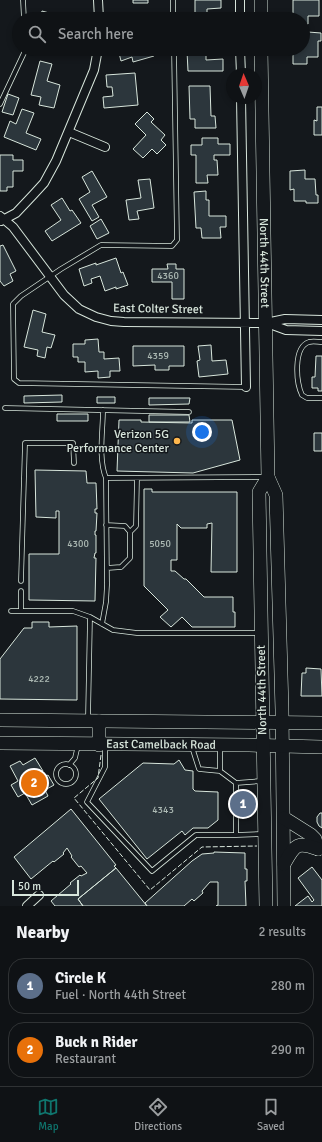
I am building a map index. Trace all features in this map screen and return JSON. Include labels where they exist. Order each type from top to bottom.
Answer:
[{"type":"main road","points":[[261,0],[261,12]]},
{"type":"main road","name":"North 44th Street","points":[[261,56],[268,477],[276,495],[284,818],[284,906]]},
{"type":"main road","name":"North 44th Street","points":[[266,906],[259,492],[268,477]]},
{"type":"main road","name":"East Camelback Road","points":[[0,720],[322,723]]},
{"type":"main road","points":[[93,721],[102,745]]},
{"type":"main road","name":"East Camelback Road","points":[[0,743],[322,748]]},
{"type":"main road","points":[[284,818],[311,835],[315,839],[318,849],[306,844],[296,846],[284,864]]},
{"type":"street","points":[[98,0],[99,12]]},
{"type":"street","points":[[240,0],[240,12]]},
{"type":"street","points":[[1,219],[16,213],[44,183],[69,132],[94,70],[97,56]]},
{"type":"street","points":[[240,56],[241,68]]},
{"type":"street","name":"North 44th Street","points":[[241,104],[246,387]]},
{"type":"street","points":[[69,132],[104,147]]},
{"type":"street","name":"East Colter Street","points":[[1,219],[13,228],[64,295],[79,310],[96,317],[111,321],[245,323],[266,323],[285,319],[322,320]]},
{"type":"street","name":"East Colter Street","points":[[266,323],[286,330],[322,331]]},
{"type":"street","points":[[27,906],[39,896]]},
{"type":"lane","points":[[23,0],[24,12]]},
{"type":"lane","points":[[173,0],[173,12]]},
{"type":"lane","points":[[0,104],[23,56]]},
{"type":"lane","points":[[174,56],[177,240],[172,246],[101,245],[21,296],[13,304],[14,379],[19,383],[246,387]]},
{"type":"lane","points":[[322,342],[308,342],[302,348],[299,353],[298,380],[302,394],[308,398],[322,399]]},
{"type":"lane","points":[[5,408],[189,412]]},
{"type":"lane","points":[[102,624],[106,602],[107,568],[106,478],[102,469],[103,410]]},
{"type":"lane","points":[[21,581],[25,443],[73,443],[74,463]]},
{"type":"lane","points":[[106,478],[268,477]]},
{"type":"lane","points":[[130,532],[136,526],[137,478]]},
{"type":"lane","points":[[106,525],[125,526],[130,532],[130,558],[121,567],[107,568]]},
{"type":"lane","points":[[21,591],[21,611]]},
{"type":"lane","points":[[11,611],[73,611],[90,617],[113,630],[137,633],[261,632]]},
{"type":"lane","points":[[90,617],[93,721]]},
{"type":"lane","points":[[69,765],[75,758],[78,744]]},
{"type":"lane","points":[[102,745],[105,767],[87,802],[152,871],[196,835],[265,834]]},
{"type":"lane","points":[[192,745],[199,769],[220,771],[236,783],[264,781]]},
{"type":"lane","points":[[220,746],[220,771]]},
{"type":"lane","points":[[66,764],[69,765],[76,771],[74,781],[68,784],[62,784],[57,779],[56,772],[60,766],[66,764]]},
{"type":"lane","points":[[236,783],[236,835]]},
{"type":"building","points":[[133,0],[148,0],[148,3],[133,3]]},
{"type":"building","points":[[195,0],[221,0],[221,8],[207,9],[207,12],[195,12]]},
{"type":"building","points":[[293,0],[319,0],[319,16],[310,16],[310,12],[293,12]]},
{"type":"building","points":[[310,32],[321,33],[321,41],[318,41],[318,57],[307,57],[307,64],[293,64],[293,56],[310,56]]},
{"type":"building","points":[[120,56],[154,56],[133,62],[132,57],[121,61]]},
{"type":"building","points":[[187,56],[206,56],[206,60],[223,59],[223,71],[188,71]]},
{"type":"building","points":[[40,61],[52,64],[47,81],[60,85],[54,108],[39,105],[41,97],[31,95]]},
{"type":"building","points":[[135,73],[138,105],[104,108],[103,97],[113,96],[112,87],[107,87],[106,75]]},
{"type":"building","points":[[189,86],[210,86],[211,116],[215,116],[216,128],[195,128],[195,119],[190,119]]},
{"type":"building","points":[[8,94],[19,98],[13,115],[2,112]]},
{"type":"building","points":[[317,107],[322,107],[322,135],[314,135],[314,120],[317,121]]},
{"type":"building","points":[[22,109],[34,113],[26,133],[41,139],[36,150],[4,137],[10,121],[16,124]]},
{"type":"building","points":[[147,112],[154,119],[151,122],[165,135],[161,140],[166,145],[157,154],[152,149],[143,158],[133,149],[146,135],[135,124]]},
{"type":"building","points":[[202,138],[218,138],[218,144],[230,144],[230,155],[214,155],[214,160],[217,160],[218,175],[207,175],[208,183],[196,183],[196,155],[191,155],[191,145],[202,145]]},
{"type":"building","points":[[0,155],[13,155],[13,160],[23,160],[23,171],[13,171],[13,187],[7,187],[7,191],[0,191]]},
{"type":"building","points":[[305,170],[305,179],[315,179],[318,203],[294,201],[294,189],[290,190],[290,171]]},
{"type":"building","points":[[92,171],[107,197],[92,205],[99,217],[92,221],[79,199],[90,192],[82,177]]},
{"type":"building","points":[[150,179],[154,208],[137,211],[139,219],[129,220],[126,200],[141,198],[138,180]]},
{"type":"building","points":[[206,191],[206,200],[209,200],[209,216],[226,216],[226,227],[220,227],[221,238],[202,238],[201,228],[196,228],[194,192]]},
{"type":"building","points":[[62,198],[70,211],[72,210],[81,223],[52,241],[45,231],[61,220],[51,205]]},
{"type":"building","points":[[101,219],[109,233],[97,239],[90,226]]},
{"type":"building","points":[[3,245],[16,271],[10,274],[13,281],[4,286],[0,281],[0,246]]},
{"type":"building","points":[[116,258],[121,273],[123,272],[128,285],[105,291],[100,276],[91,279],[92,283],[84,286],[79,269]]},
{"type":"building","points":[[167,264],[176,264],[176,269],[184,269],[184,299],[172,299],[172,282],[152,282],[152,269],[168,269]]},
{"type":"building","points":[[33,310],[46,314],[42,332],[55,335],[51,348],[47,347],[45,358],[37,356],[38,350],[24,347]]},
{"type":"building","points":[[98,339],[99,352],[104,352],[104,359],[119,358],[120,371],[110,371],[110,377],[98,378],[98,371],[85,372],[85,362],[78,362],[78,357],[73,357],[73,344],[85,344],[85,340]]},
{"type":"building","points":[[211,345],[212,361],[226,360],[228,374],[199,377],[197,361],[200,360],[198,346]]},
{"type":"building","points":[[133,346],[184,346],[184,366],[169,366],[169,370],[155,370],[155,365],[133,366]]},
{"type":"building","points":[[316,356],[322,356],[322,391],[318,391],[318,388],[312,388],[312,377],[315,377]]},
{"type":"building","points":[[62,395],[62,402],[24,403],[24,396]]},
{"type":"building","points":[[97,397],[115,397],[115,403],[97,403]]},
{"type":"building","points":[[149,398],[190,398],[189,404],[149,405]]},
{"type":"building","points":[[57,414],[88,414],[88,421],[57,421]]},
{"type":"building","points":[[149,415],[189,415],[190,422],[149,422]]},
{"type":"building","name":"Verizon 5G Performance Center","points":[[119,420],[192,423],[192,420],[232,420],[240,460],[193,473],[117,471]]},
{"type":"building","points":[[314,433],[322,433],[322,451],[314,451]]},
{"type":"building","points":[[35,470],[86,471],[87,483],[96,483],[96,553],[94,558],[96,558],[95,601],[29,600],[29,554],[59,554],[59,511],[56,511],[56,518],[36,517]]},
{"type":"building","points":[[144,489],[152,489],[152,492],[237,492],[237,572],[211,572],[212,523],[207,524],[207,528],[181,528],[177,524],[177,560],[171,560],[171,571],[175,571],[186,579],[204,597],[233,597],[235,627],[192,627],[182,617],[171,627],[160,617],[168,610],[144,586]]},
{"type":"building","points":[[32,622],[49,622],[49,627],[77,626],[77,700],[0,699],[0,659],[24,628],[32,628]]},
{"type":"building","points":[[306,668],[321,669],[322,696],[301,696],[302,673],[306,673]]},
{"type":"building","points":[[35,758],[43,771],[40,772],[43,778],[48,775],[54,785],[45,790],[48,796],[32,805],[25,793],[18,797],[11,785],[18,781],[10,766],[20,761],[23,765]]},
{"type":"building","points":[[179,760],[185,770],[193,771],[193,789],[195,791],[218,792],[218,820],[208,828],[193,828],[185,835],[182,831],[147,859],[99,799],[143,763],[174,764]]},
{"type":"building","points":[[71,809],[116,865],[114,866],[116,868],[78,899],[83,906],[55,906],[51,901],[80,875],[81,876],[87,873],[81,866],[79,867],[71,857],[72,856],[67,848],[63,853],[64,854],[31,879],[14,857]]},
{"type":"building","points":[[320,813],[322,813],[322,828],[317,822],[317,817]]},
{"type":"building","points":[[214,852],[245,853],[245,869],[247,869],[247,881],[245,881],[246,906],[216,906],[218,905],[218,882],[210,882],[202,891],[203,893],[194,901],[192,899],[184,906],[147,906],[145,903],[192,861],[202,854]]},
{"type":"building","points":[[312,867],[322,880],[322,906],[295,906],[308,896],[312,902],[314,900],[298,878]]},
{"type":"building","points":[[116,868],[147,906],[83,906],[78,899]]},
{"type":"fence","points":[[101,755],[98,778],[74,798],[150,890],[202,847],[257,846]]},
{"type":"place","name":"Verizon 5G Performance Center","points":[[177,441]]},
{"type":"place","name":"Buck n Rider","points":[[34,783]]},
{"type":"place","name":"Circle K","points":[[243,804]]}]
